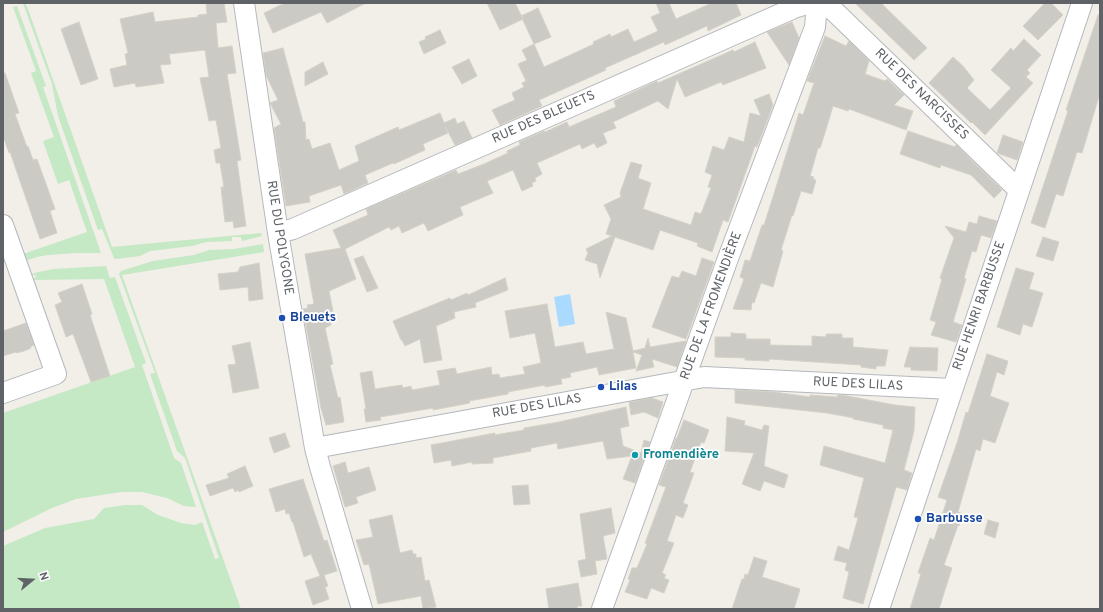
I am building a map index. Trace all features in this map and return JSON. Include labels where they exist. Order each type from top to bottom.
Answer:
[{"type":"street","name":"RUE DES BLEUETS","points":[[278,233],[300,226],[787,11],[810,3]]},
{"type":"street","name":"RUE DE LA FROMENDIÈRE","points":[[602,609],[686,380],[727,261],[815,27],[817,3]]},
{"type":"street","name":"RUE DES NARCISSES","points":[[821,3],[834,11],[1019,190]]},
{"type":"street","name":"RUE HENRI BARBUSSE","points":[[879,609],[1082,3]]},
{"type":"street","name":"RUE DU POLYGONE","points":[[249,5],[278,233],[315,448],[362,609]]},
{"type":"street","points":[[3,225],[56,374],[3,393]]},
{"type":"street","name":"RUE DES LILAS","points":[[315,448],[704,377],[952,389]]},
{"type":"green space","points":[[23,3],[25,3],[28,9],[112,247],[261,233],[262,236],[242,241],[241,237],[232,237],[232,241],[206,242],[192,246],[150,251],[140,256],[114,258],[102,229],[98,230],[58,116],[52,84]]},
{"type":"green space","points":[[17,6],[46,86],[43,87],[101,253],[48,255],[25,261],[23,254],[87,232],[69,180],[58,184],[43,141],[54,137],[31,73],[36,71],[13,7]]},
{"type":"green space","points":[[263,244],[264,252],[122,275],[241,609],[3,609],[3,546],[45,528],[94,519],[104,508],[126,505],[142,505],[158,515],[181,523],[195,525],[202,522],[215,559],[219,558],[185,458],[177,451],[150,374],[155,373],[119,274],[121,271],[153,261],[194,255],[209,250],[234,249]]},
{"type":"green space","points":[[106,266],[110,278],[115,277],[146,363],[142,365],[174,458],[181,463],[196,507],[184,506],[167,498],[142,492],[121,492],[76,499],[52,508],[3,532],[3,413],[135,367],[104,279],[32,280],[37,276],[30,274],[53,269]]},
{"type":"water","points":[[570,294],[575,324],[559,327],[554,297]]},
{"type":"building","points":[[206,3],[224,3],[227,22],[216,23],[218,48],[232,46],[236,73],[227,74],[241,160],[237,161],[246,226],[234,228],[233,221],[225,222],[221,187],[224,187],[220,163],[216,163],[214,150],[221,148],[216,120],[209,121],[200,78],[209,77],[205,50],[169,54],[171,64],[160,65],[164,83],[136,87],[135,83],[114,87],[110,69],[127,65],[125,54],[128,53],[120,19],[153,12],[155,22],[198,17],[198,15],[207,14]]},
{"type":"building","points":[[285,3],[366,3],[327,23],[321,12],[273,33],[264,13]]},
{"type":"building","points":[[487,3],[515,3],[523,19],[500,30]]},
{"type":"building","points":[[656,3],[669,3],[676,19],[712,3],[736,3],[741,15],[708,31],[707,26],[665,45],[664,42],[605,68],[606,70],[539,100],[542,106],[500,125],[492,110],[515,100],[512,93],[524,87],[522,83],[526,81],[518,64],[527,60],[522,50],[534,44],[544,67],[594,44],[593,42],[610,34],[611,37],[628,29],[634,42],[658,31],[651,17],[660,13]]},
{"type":"building","points":[[855,3],[881,3],[927,48],[914,60]]},
{"type":"building","points":[[1045,3],[1051,3],[1063,15],[1038,40],[1023,26]]},
{"type":"building","points":[[538,8],[551,37],[534,44],[521,16]]},
{"type":"building","points":[[1098,15],[1100,15],[1100,93],[1082,153],[1077,152],[1063,196],[1056,194],[1045,228],[1031,223],[1068,111],[1066,110]]},
{"type":"building","points":[[79,22],[98,79],[81,85],[61,29]]},
{"type":"building","points":[[792,22],[799,38],[789,65],[767,32]]},
{"type":"building","points":[[440,30],[446,43],[424,54],[419,42],[426,39],[425,37]]},
{"type":"building","points":[[825,36],[846,46],[849,41],[869,61],[865,74],[885,81],[887,79],[904,95],[894,105],[913,111],[906,130],[849,109],[848,111],[833,106],[810,176],[814,177],[813,179],[816,180],[812,194],[801,191],[781,250],[783,251],[773,287],[761,283],[754,303],[752,302],[751,310],[733,309],[744,279],[740,277],[745,260],[750,261],[762,225],[764,225],[799,113],[803,115],[814,83],[807,81]]},
{"type":"building","points":[[1024,39],[1041,55],[1027,70],[1030,73],[1026,77],[1033,83],[985,135],[929,83],[953,57],[963,66],[974,80],[967,88],[990,110],[1011,88],[991,70],[1011,48],[1013,51]]},
{"type":"building","points":[[755,42],[766,68],[723,85],[721,82],[685,97],[677,79],[668,109],[658,101],[613,122],[616,128],[603,133],[607,143],[597,148],[594,143],[582,149],[580,144],[537,163],[542,174],[535,178],[536,181],[532,183],[533,186],[522,191],[513,170],[487,181],[493,193],[460,207],[463,215],[428,231],[424,223],[402,233],[399,226],[391,230],[389,227],[345,249],[356,279],[329,291],[333,311],[329,312],[331,325],[325,328],[333,364],[330,365],[338,398],[340,397],[344,422],[326,425],[321,408],[303,309],[308,308],[307,305],[314,304],[305,254],[341,248],[333,230],[368,215],[366,209],[456,170],[458,174],[484,164],[508,153],[507,151],[520,145],[519,142],[567,122],[569,127],[616,107],[614,101],[657,81],[658,83]]},
{"type":"building","points":[[283,48],[303,122],[305,122],[306,140],[309,139],[312,149],[330,143],[339,170],[359,161],[355,146],[398,127],[399,130],[440,113],[444,123],[455,118],[457,124],[464,121],[472,138],[455,145],[445,126],[448,133],[423,144],[425,150],[365,175],[368,183],[344,194],[341,185],[309,196],[310,202],[286,206],[274,128],[281,124],[270,103],[278,100],[266,75],[263,53]]},
{"type":"building","points":[[469,59],[477,76],[462,84],[452,67]]},
{"type":"building","points":[[323,62],[328,74],[305,86],[305,72]]},
{"type":"building","points":[[3,73],[5,73],[19,113],[15,114],[27,147],[28,146],[33,160],[37,159],[55,209],[50,211],[57,233],[40,239],[3,136]]},
{"type":"building","points":[[769,94],[773,105],[757,147],[755,146],[728,222],[723,220],[712,252],[697,246],[698,243],[660,230],[653,250],[615,237],[600,278],[597,264],[585,260],[588,253],[586,249],[612,236],[606,234],[611,219],[604,205],[621,197],[620,193],[631,162],[642,165],[638,178],[651,183],[643,209],[691,225],[695,212],[701,214],[711,188],[708,187],[712,175],[705,172],[713,146],[724,150],[729,137],[744,142],[750,113],[761,116],[754,100]]},
{"type":"building","points":[[908,131],[955,147],[956,145],[1002,190],[994,198],[971,175],[941,165],[940,168],[900,154]]},
{"type":"building","points":[[1003,135],[1023,142],[1017,160],[997,153]]},
{"type":"building","points":[[979,216],[997,221],[991,238],[981,235],[976,252],[972,251],[964,278],[966,279],[953,322],[962,325],[956,342],[931,335],[936,322],[930,320],[942,279],[940,278],[954,238],[945,226],[966,232],[969,222],[977,224]]},
{"type":"building","points":[[1043,237],[1059,242],[1053,261],[1036,256]]},
{"type":"building","points":[[363,256],[378,288],[367,292],[354,259]]},
{"type":"building","points":[[702,258],[714,262],[686,339],[652,327],[672,276],[679,278],[682,271],[696,276]]},
{"type":"building","points":[[259,263],[263,299],[249,301],[248,287],[220,290],[218,274],[238,272],[240,267]]},
{"type":"building","points":[[1016,268],[1034,273],[1029,289],[1043,293],[1032,327],[1023,324],[1020,335],[997,327]]},
{"type":"building","points":[[505,278],[508,290],[475,303],[476,307],[454,312],[455,318],[436,326],[442,360],[424,363],[420,339],[405,346],[401,340],[393,321],[450,298],[451,300],[467,293],[468,295]]},
{"type":"building","points":[[82,284],[92,314],[90,315],[110,376],[91,382],[73,334],[66,337],[55,305],[62,302],[58,293]]},
{"type":"building","points":[[547,304],[555,347],[583,342],[586,354],[614,349],[606,312],[626,318],[633,351],[645,348],[648,338],[650,347],[686,341],[677,367],[652,359],[654,367],[636,371],[642,355],[633,352],[636,368],[599,375],[597,367],[570,373],[571,377],[561,379],[562,384],[545,387],[545,385],[508,392],[508,394],[469,401],[470,403],[433,410],[433,408],[380,417],[381,420],[366,422],[364,409],[366,409],[360,373],[372,371],[375,389],[402,385],[403,388],[411,386],[412,390],[440,385],[437,371],[455,368],[457,374],[491,367],[492,375],[499,374],[500,378],[525,374],[523,367],[541,363],[535,333],[510,338],[505,311]]},
{"type":"building","points":[[26,323],[34,345],[24,351],[3,356],[3,331]]},
{"type":"building","points":[[731,333],[746,334],[746,339],[770,339],[770,345],[812,346],[812,336],[826,337],[826,334],[842,334],[842,338],[853,338],[853,347],[888,350],[885,366],[876,366],[876,369],[861,367],[861,365],[769,359],[769,361],[745,360],[745,358],[715,357],[715,337],[731,337]]},
{"type":"building","points":[[250,342],[259,388],[233,393],[228,365],[236,364],[232,346]]},
{"type":"building","points":[[910,347],[938,348],[937,371],[911,370],[911,367],[904,367]]},
{"type":"building","points":[[987,354],[1008,361],[1004,375],[997,372],[990,396],[1009,403],[995,443],[983,439],[980,451],[976,449],[958,512],[963,514],[944,565],[952,568],[939,609],[910,609],[921,574],[918,573],[930,538],[934,540],[947,500],[938,497]]},
{"type":"building","points":[[735,390],[774,392],[810,397],[810,395],[837,397],[838,395],[842,395],[895,405],[915,407],[914,431],[904,470],[912,473],[907,490],[896,487],[863,604],[843,598],[849,572],[845,570],[847,563],[834,560],[838,546],[849,550],[858,518],[854,517],[864,478],[820,465],[824,446],[885,463],[893,430],[883,428],[883,425],[827,413],[735,403]]},
{"type":"building","points":[[652,398],[663,402],[658,418],[644,412],[631,415],[629,402]]},
{"type":"building","points":[[626,407],[629,426],[620,428],[623,446],[641,453],[644,440],[650,442],[635,483],[623,479],[632,456],[607,459],[603,441],[558,449],[557,443],[531,448],[531,451],[493,458],[493,463],[472,464],[472,462],[452,466],[451,460],[434,463],[431,445],[495,433],[495,435],[524,430],[524,428]]},
{"type":"building","points":[[727,417],[745,421],[744,425],[762,430],[764,425],[769,426],[764,466],[788,475],[784,488],[764,481],[760,491],[742,484],[754,453],[725,451]]},
{"type":"building","points":[[684,420],[709,430],[704,443],[701,442],[690,472],[694,473],[683,503],[688,505],[683,518],[676,515],[667,541],[674,543],[662,573],[666,575],[664,578],[669,580],[664,593],[651,588],[647,599],[625,592],[630,580],[628,579],[632,568],[637,568],[647,544],[645,543],[666,487],[659,485]]},
{"type":"building","points":[[285,433],[290,447],[274,453],[269,438]]},
{"type":"building","points":[[345,462],[348,473],[369,467],[376,490],[356,497],[358,503],[345,507],[333,466]]},
{"type":"building","points":[[245,466],[253,486],[239,492],[238,490],[235,492],[233,488],[210,496],[206,485],[229,478],[227,474]]},
{"type":"building","points":[[303,479],[324,541],[327,540],[337,571],[324,575],[328,586],[325,587],[329,599],[313,605],[305,581],[320,576],[311,554],[304,557],[289,513],[286,514],[285,509],[276,512],[269,489]]},
{"type":"building","points":[[528,485],[530,504],[514,505],[512,486]]},
{"type":"building","points":[[611,508],[615,533],[603,536],[607,559],[595,561],[597,574],[581,577],[578,561],[586,559],[580,514]]},
{"type":"building","points":[[392,515],[400,553],[412,550],[413,554],[416,554],[416,558],[421,557],[425,581],[429,580],[436,607],[423,609],[421,596],[378,604],[369,564],[364,565],[356,540],[373,537],[369,520]]},
{"type":"building","points":[[988,520],[999,523],[995,538],[984,534]]},
{"type":"building","points":[[754,557],[767,561],[762,577],[800,589],[794,609],[732,609],[742,579],[744,579],[745,574],[748,575]]},
{"type":"building","points":[[578,583],[582,606],[577,606],[578,609],[549,609],[546,589]]},
{"type":"place","name":"Bleuets","points":[[282,318]]},
{"type":"place","name":"Lilas","points":[[601,387]]},
{"type":"place","name":"Fromendière","points":[[635,455]]},
{"type":"place","name":"Barbusse","points":[[918,519]]}]
